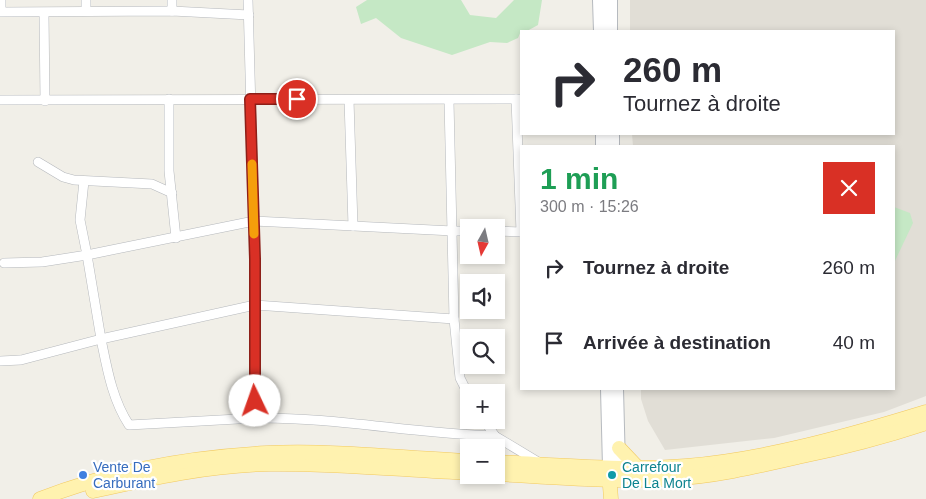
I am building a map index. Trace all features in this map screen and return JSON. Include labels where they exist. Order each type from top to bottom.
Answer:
[{"type":"main road","points":[[599,0],[600,30]]},
{"type":"main road","points":[[611,0],[611,30]]},
{"type":"main road","points":[[607,390],[618,499]]},
{"type":"main road","points":[[611,499],[619,448],[617,390]]},
{"type":"main road","points":[[505,474],[614,473],[637,467],[710,464],[771,453],[861,432],[926,412]]},
{"type":"main road","points":[[505,462],[542,464],[669,479],[743,470],[860,443],[926,423]]},
{"type":"main road","points":[[619,448],[637,467]]},
{"type":"main road","points":[[40,499],[72,487],[130,472],[202,459],[268,453],[460,461]]},
{"type":"main road","points":[[66,499],[152,478],[203,470],[269,464],[460,473]]},
{"type":"street","points":[[1,0],[1,12],[172,11],[249,15]]},
{"type":"street","points":[[86,0],[86,11]]},
{"type":"street","points":[[172,0],[172,11]]},
{"type":"street","points":[[248,0],[254,221],[254,385],[256,418]]},
{"type":"street","points":[[44,12],[45,101]]},
{"type":"street","points":[[169,99],[172,193],[176,238]]},
{"type":"street","points":[[0,100],[250,99],[449,101],[519,99],[520,166]]},
{"type":"street","points":[[349,100],[353,226]]},
{"type":"street","points":[[449,101],[454,319],[460,378],[463,384]]},
{"type":"street","points":[[38,162],[63,177],[84,181],[152,184],[172,193]]},
{"type":"street","points":[[84,181],[80,220],[100,339],[112,392],[121,413],[129,424],[295,418],[404,430],[495,436]]},
{"type":"street","points":[[4,264],[42,262],[86,255],[254,221],[460,231]]},
{"type":"street","points":[[505,231],[520,232]]},
{"type":"street","points":[[0,361],[21,360],[100,339],[255,304],[454,319]]},
{"type":"street","points":[[490,429],[495,436],[542,464]]},
{"type":"shaded area","points":[[630,0],[926,0],[926,396],[884,412],[774,438],[665,450],[648,421],[641,399],[641,390],[895,390],[895,145],[633,145],[632,135],[895,135],[895,30],[630,30]]},
{"type":"green space","points":[[367,0],[461,0],[470,15],[496,18],[514,0],[542,0],[538,25],[529,30],[520,30],[518,38],[507,43],[490,42],[452,55],[401,38],[376,18],[361,24],[356,7]]},
{"type":"green space","points":[[895,207],[910,213],[913,223],[895,261]]},
{"type":"slow traffic","points":[[252,164],[254,234]]},
{"type":"place","name":"Vente De Carburant","points":[[83,475]]},
{"type":"place","name":"Carrefour De La Mort","points":[[612,475]]},
{"type":"route","points":[[255,401],[255,259],[250,99],[297,99]]}]
